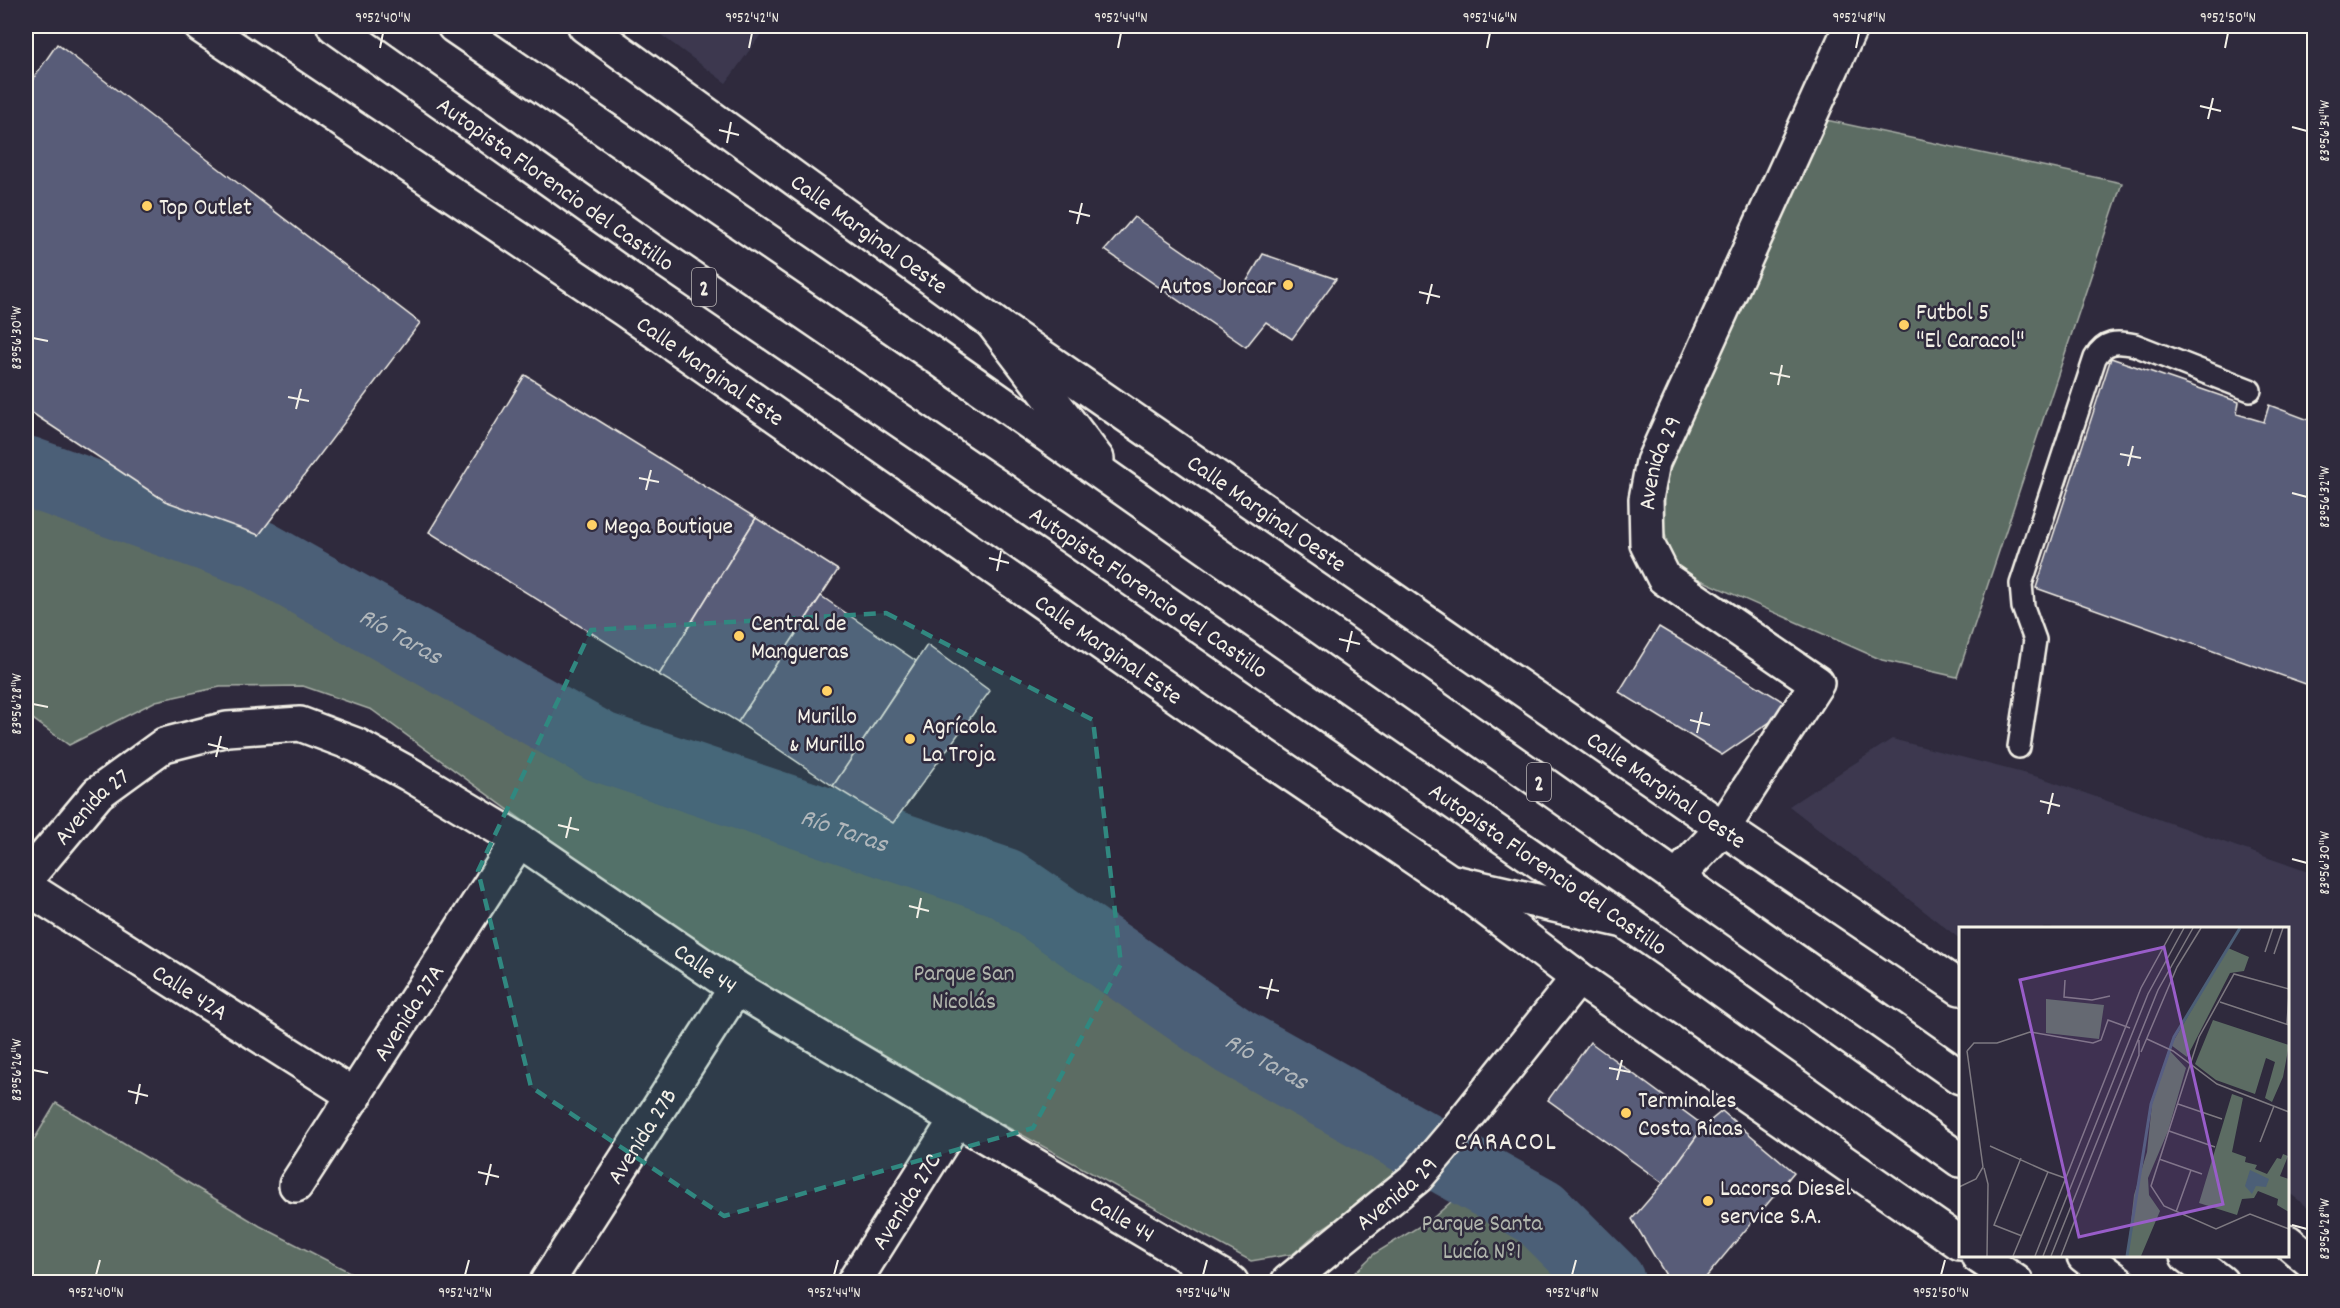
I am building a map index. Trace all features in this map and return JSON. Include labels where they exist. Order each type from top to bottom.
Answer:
[{"type":"main road","name":"Calle Marginal Este","points":[[201,26],[625,310],[1210,719],[1449,880],[1623,921]]},
{"type":"main road","name":"Autopista Florencio del Castillo","points":[[334,26],[650,250],[1077,541],[1623,921],[1959,1159]]},
{"type":"main road","name":"2","points":[[454,26],[935,356],[1959,1076]]},
{"type":"main road","name":"Calle Marginal Oeste","points":[[585,26],[992,322],[1723,828],[1959,987]]},
{"type":"main road","name":"Avenida 29","points":[[1723,828],[1817,683],[1664,578],[1647,544],[1646,499],[1653,462],[1851,26]]},
{"type":"main road","points":[[992,322],[1119,486]]},
{"type":"main road","name":"Calle 44","points":[[164,745],[227,729],[300,724],[356,745],[519,840],[736,988],[1231,1282]]},
{"type":"main road","name":"Avenida 27","points":[[26,879],[98,792],[164,745]]},
{"type":"main road","points":[[1676,878],[1723,828]]},
{"type":"main road","name":"Avenida 27A","points":[[296,1185],[519,840]]},
{"type":"main road","points":[[1449,880],[1578,978],[1959,1242]]},
{"type":"main road","name":"Calle 42A","points":[[26,887],[355,1096]]},
{"type":"main road","name":"Avenida 29","points":[[1288,1282],[1417,1177],[1578,978]]},
{"type":"main road","name":"Avenida 27B","points":[[547,1282],[736,988]]},
{"type":"main road","name":"Avenida 27C","points":[[854,1282],[957,1120]]},
{"type":"main road","points":[[2289,1243],[2314,1264]]},
{"type":"main road","points":[[1979,1257],[2016,1282]]},
{"type":"main road","points":[[2085,1257],[2118,1282]]},
{"type":"main road","points":[[2188,1257],[2221,1282]]},
{"type":"lane","points":[[2019,747],[2035,640],[2023,607],[2021,584],[2095,358],[2102,347],[2117,341],[2135,345],[2250,390]]},
{"type":"highlighted area","points":[[886,613],[1093,720],[1121,964],[1033,1128],[724,1216],[531,1087],[478,871],[591,630]]},
{"type":"shaded area","points":[[649,26],[767,26],[726,83]]},
{"type":"shaded area","points":[[1892,739],[2042,778],[2314,874],[2314,1212],[2289,1193],[2289,927],[1959,927],[1959,938],[1789,806]]},
{"type":"green space","name":"Futbol 5 \"El Caracol\"","points":[[1826,120],[2122,183],[1957,677],[1882,660],[1674,568],[1664,530],[1665,498],[1670,466]]},
{"type":"green space","name":"Parque San Nicolás","points":[[26,475],[255,557],[601,753],[943,872],[1004,888],[1238,1049],[1427,1153],[1353,1209],[1320,1230],[1293,1254],[1251,1261],[739,979],[372,710],[303,686],[220,687],[156,701],[69,745],[26,714]]},
{"type":"green space","points":[[56,1103],[260,1226],[369,1282],[26,1282],[26,1153]]},
{"type":"green space","name":"Parque Santa Lucía Nº1","points":[[1479,1177],[1566,1237],[1607,1282],[1345,1282],[1374,1254],[1433,1218]]},
{"type":"building","name":"Top Outlet","points":[[57,44],[420,323],[259,535],[165,501],[26,409],[26,89]]},
{"type":"building","name":"Autos Jorcar","points":[[1134,217],[1241,291],[1263,254],[1336,279],[1292,339],[1266,322],[1246,347],[1105,250]]},
{"type":"building","points":[[2111,358],[2239,402],[2237,414],[2264,422],[2269,405],[2314,422],[2314,687],[2036,588]]},
{"type":"building","name":"Mega Boutique","points":[[525,375],[756,518],[659,675],[429,532]]},
{"type":"building","name":"Central de Mangueras","points":[[756,518],[838,570],[738,722],[659,675]]},
{"type":"building","name":"Murillo & Murillo","points":[[821,596],[916,661],[833,786],[738,722]]},
{"type":"building","points":[[1659,627],[1792,707],[1722,755],[1619,692]]},
{"type":"building","name":"Agrícola La Troja","points":[[927,645],[990,691],[893,823],[833,786]]},
{"type":"building","name":"Terminales Costa Ricas","points":[[1590,1042],[1704,1126],[1663,1183],[1548,1100]]},
{"type":"building","name":"Lacorsa Diesel service S.A.","points":[[1722,1111],[1794,1172],[1702,1282],[1670,1282],[1632,1219],[1663,1183],[1704,1126]]},
{"type":"waterway","name":"Río Taras","points":[[26,471],[259,555],[601,747],[1005,883],[1235,1042],[1540,1212],[1610,1282]]},
{"type":"place","name":"Top Outlet","points":[[147,206]]},
{"type":"place","name":"Autos Jorcar","points":[[1288,285]]},
{"type":"place","name":"Futbol 5 \"El Caracol\"","points":[[1904,325]]},
{"type":"place","name":"Mega Boutique","points":[[592,525]]},
{"type":"place","name":"Central de Mangueras","points":[[739,636]]},
{"type":"place","name":"Murillo & Murillo","points":[[827,691]]},
{"type":"place","name":"Agrícola La Troja","points":[[910,739]]},
{"type":"place","name":"Terminales Costa Ricas","points":[[1626,1113]]},
{"type":"place","name":"Lacorsa Diesel service S.A.","points":[[1708,1201]]},
{"type":"district","name":"CARACOL","points":[[1506,1140]]}]
